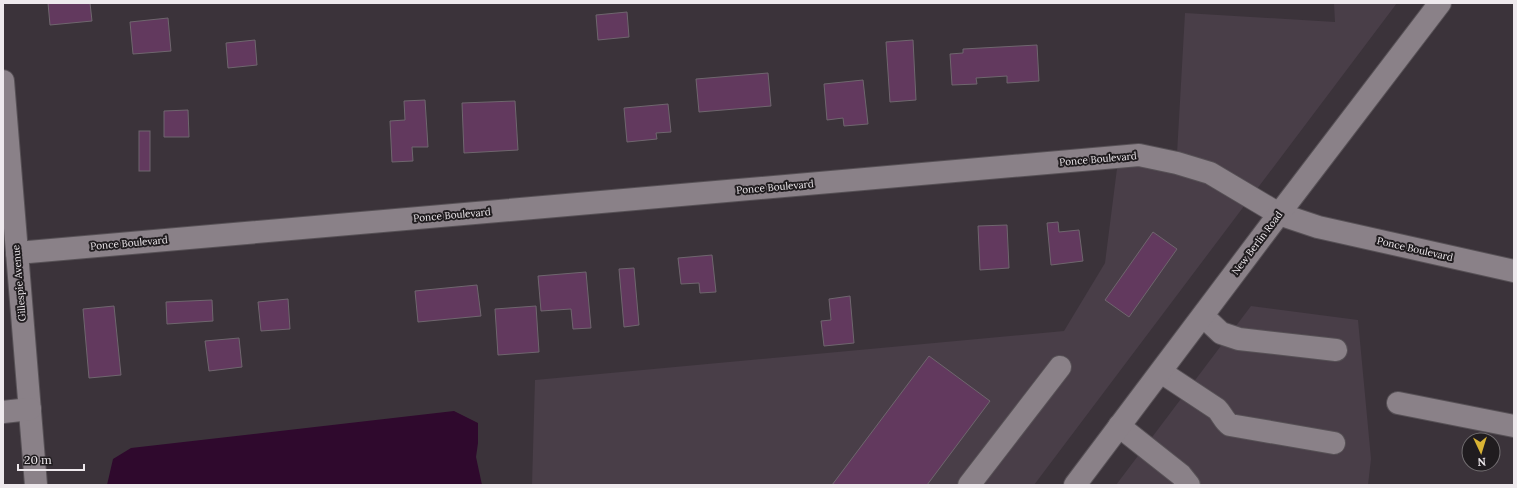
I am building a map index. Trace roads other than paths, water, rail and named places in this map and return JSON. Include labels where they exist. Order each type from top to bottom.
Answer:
[{"type":"street","name":"New Berlin Road","points":[[1075,485],[1440,3]]},
{"type":"street","name":"Gillespie Avenue","points":[[3,81],[36,485]]},
{"type":"street","name":"Ponce Boulevard","points":[[17,253],[1139,156],[1177,163],[1210,173],[1279,214],[1318,227],[1514,271]]},
{"type":"street","points":[[1203,316],[1221,333],[1239,340],[1336,350]]},
{"type":"street","points":[[969,485],[1060,367]]},
{"type":"street","points":[[1161,372],[1217,409],[1221,413],[1226,423],[1230,426],[1334,443]]},
{"type":"street","points":[[1398,403],[1514,426]]},
{"type":"street","points":[[3,412],[30,409]]},
{"type":"street","points":[[1119,426],[1182,475],[1189,485]]}]
